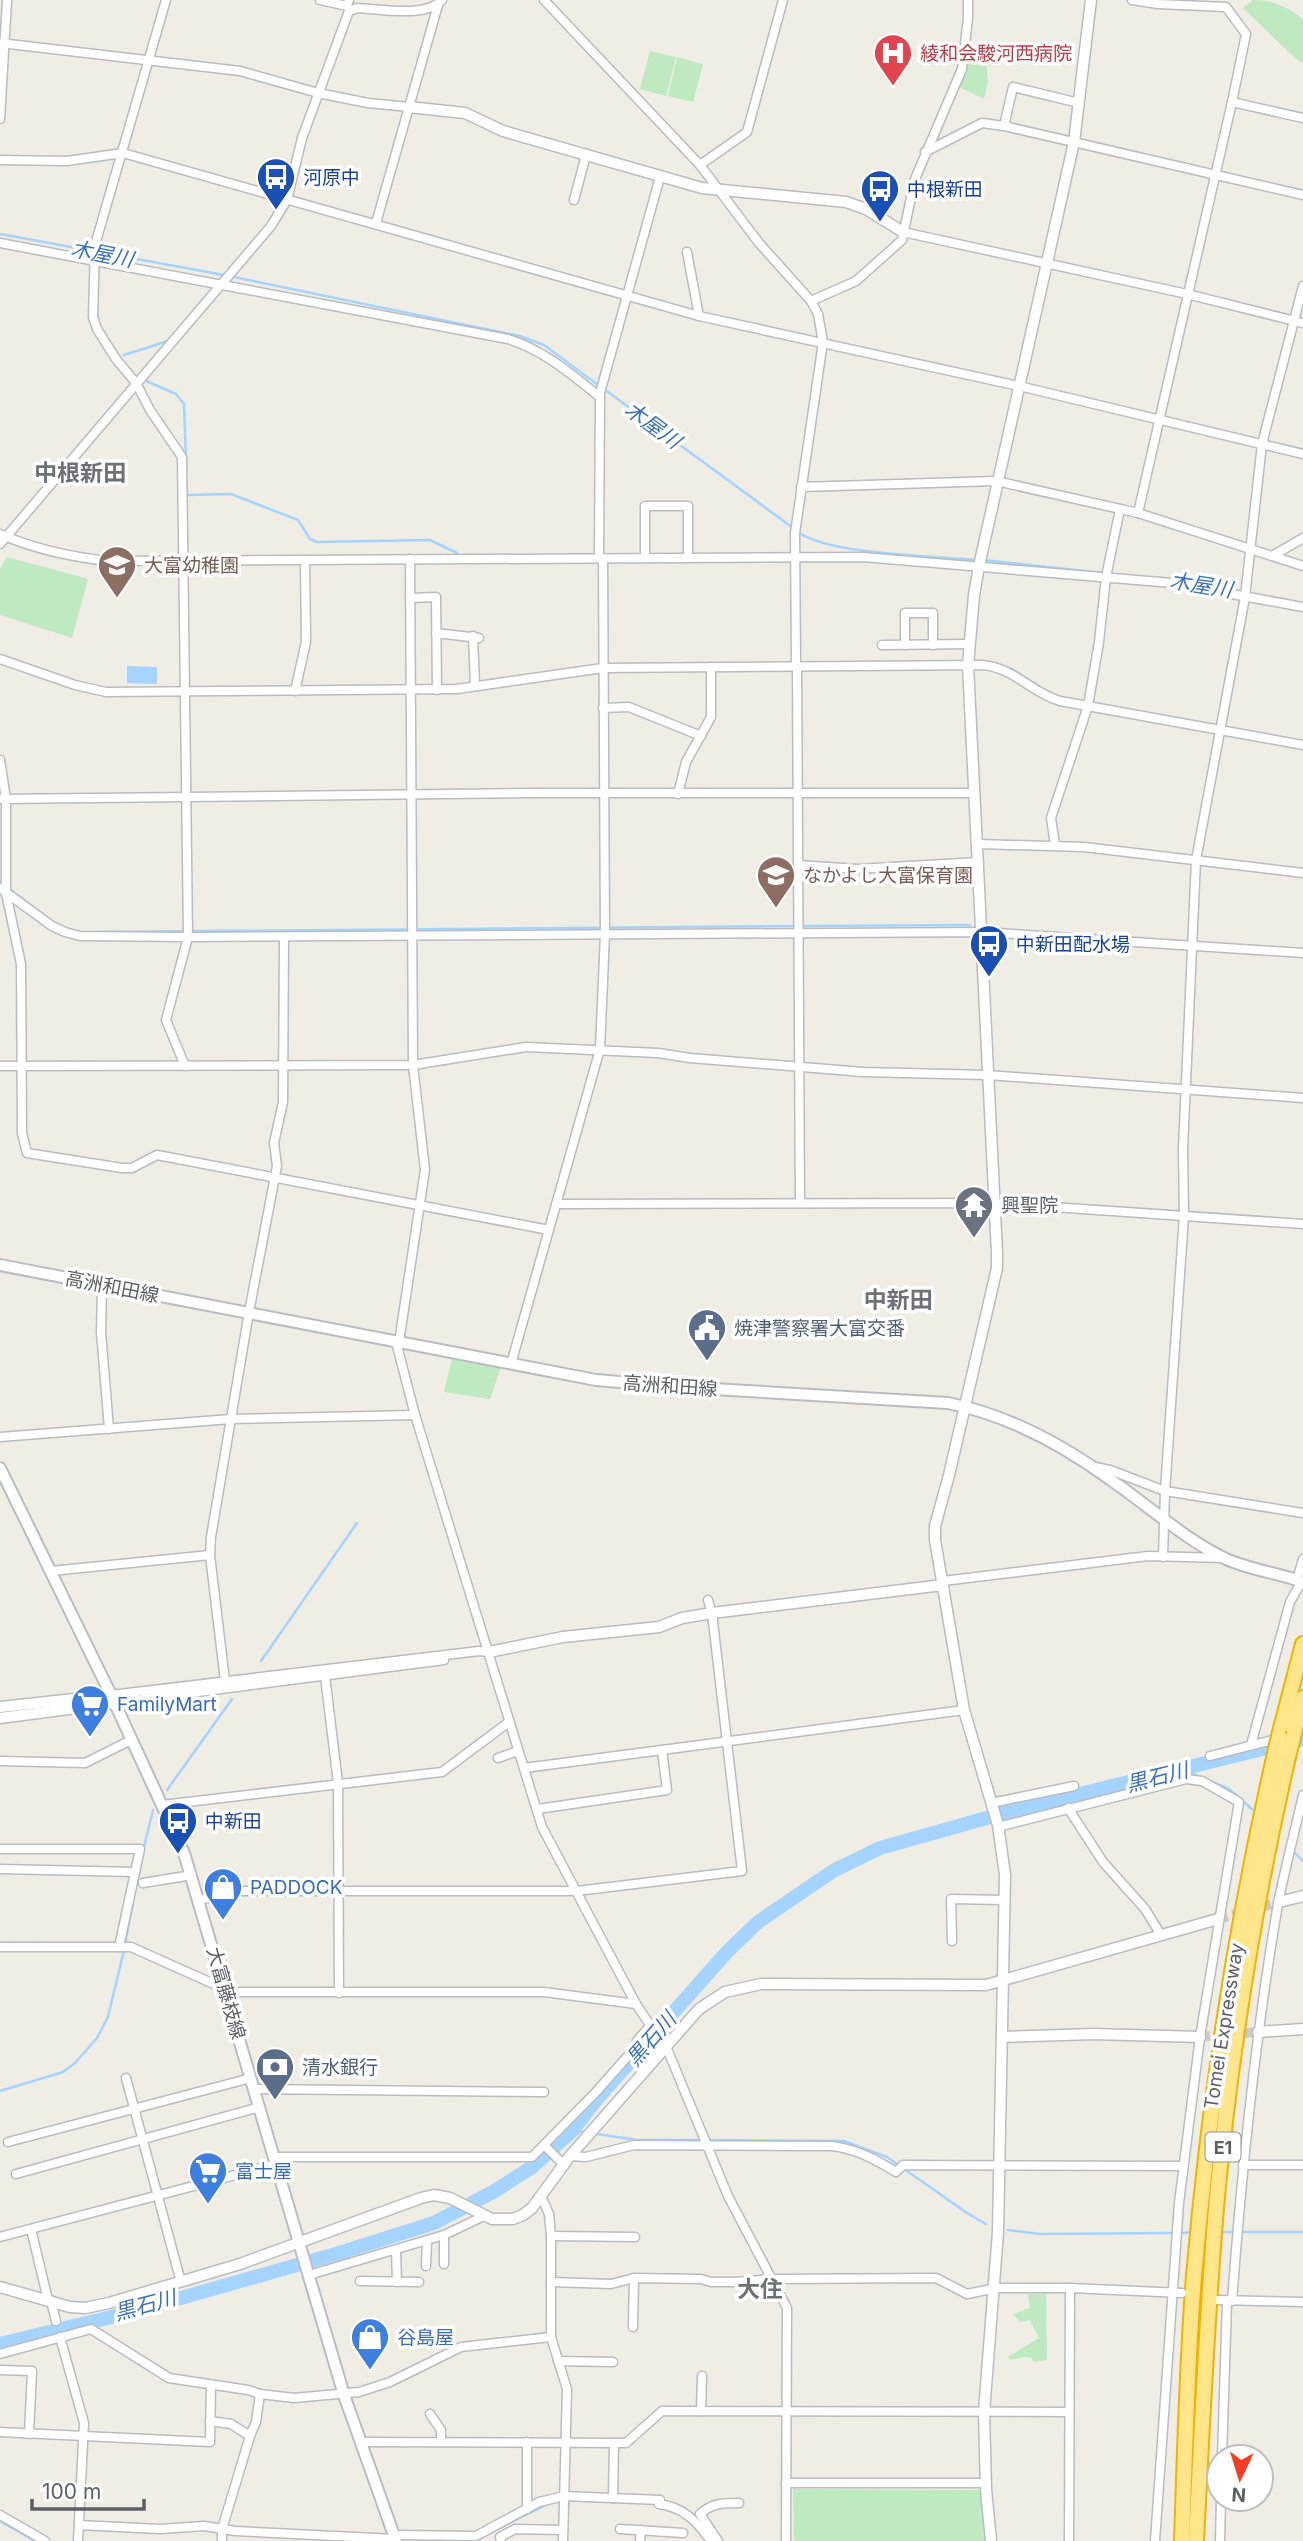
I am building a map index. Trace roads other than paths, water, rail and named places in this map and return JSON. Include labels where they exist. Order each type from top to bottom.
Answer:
[{"type":"highway","name":"Tomei Expressway","points":[[1196,2541],[1219,2182],[1250,1951],[1281,1758],[1303,1644]]},
{"type":"highway","name":"Tomei Expressway","points":[[1182,2541],[1194,2290],[1211,2115],[1235,1949],[1281,1758],[1299,1732],[1303,1698]]},
{"type":"main road","name":"高洲和田線","points":[[0,1265],[511,1364],[624,1383],[965,1406],[1017,1424],[1090,1465],[1164,1519],[1226,1558],[1301,1581]]},
{"type":"main road","name":"大富藤枝線","points":[[0,1468],[113,1699],[192,1875],[344,2395],[395,2538]]},
{"type":"street","points":[[0,119],[2,43],[7,0]]},
{"type":"street","points":[[166,0],[95,245],[93,317],[97,329],[116,359],[136,383],[150,410],[182,457],[188,937],[166,1020],[186,1066]]},
{"type":"street","points":[[320,0],[357,8],[424,10],[440,2]]},
{"type":"street","points":[[544,0],[700,165],[759,243],[811,301],[818,314],[823,342],[795,533],[800,1203]]},
{"type":"street","points":[[700,165],[747,132],[783,0]]},
{"type":"street","points":[[811,301],[856,281],[902,240],[915,179],[962,69],[968,0]]},
{"type":"street","points":[[991,2541],[984,2412],[987,2357],[996,2288],[1005,1900],[1003,1854],[998,1826],[964,1710],[954,1664],[952,1630],[935,1540],[935,1526],[996,1268],[968,665],[980,562],[996,481],[1074,142],[1091,0]]},
{"type":"street","points":[[1132,0],[1226,7],[1247,34],[1138,513]]},
{"type":"street","points":[[376,223],[440,2]]},
{"type":"street","points":[[0,544],[4,535],[271,226],[287,200],[302,138],[350,5]]},
{"type":"street","points":[[2,43],[88,51],[240,71],[318,93],[368,103],[465,113],[503,131],[660,177],[718,190],[846,202],[866,209],[903,232],[1187,294],[1298,322]]},
{"type":"street","points":[[1004,126],[1013,87],[1079,103]]},
{"type":"street","points":[[1232,102],[1303,118]]},
{"type":"street","points":[[925,152],[982,123],[1303,195]]},
{"type":"street","points":[[0,160],[67,161],[123,153],[699,316],[1019,386],[1303,454]]},
{"type":"street","points":[[573,200],[586,155]]},
{"type":"street","points":[[511,1364],[600,1049],[605,934],[600,395],[660,177]]},
{"type":"street","points":[[0,243],[508,339],[548,357],[600,395]]},
{"type":"street","points":[[687,252],[699,316]]},
{"type":"street","points":[[1163,1557],[1184,1216],[1184,1149],[1196,860],[1245,594],[1262,444],[1298,322],[1303,286]]},
{"type":"street","points":[[801,487],[996,481],[1138,513],[1303,566]]},
{"type":"street","points":[[645,557],[645,506],[688,506],[688,557]]},
{"type":"street","points":[[1055,845],[1051,818],[1088,706],[1107,574],[1120,509]]},
{"type":"street","points":[[4,535],[33,547],[91,559],[184,561],[795,556],[980,562],[1172,583],[1245,594],[1303,607]]},
{"type":"street","points":[[1272,556],[1303,538]]},
{"type":"street","points":[[410,559],[412,1065],[425,1170],[397,1342],[415,1415],[542,1828],[636,2004],[665,2043],[728,2196],[787,2308],[786,2541]]},
{"type":"street","points":[[295,688],[306,642],[304,560]]},
{"type":"street","points":[[411,598],[436,597],[437,687]]},
{"type":"street","points":[[905,645],[905,613],[933,612],[933,645]]},
{"type":"street","points":[[436,633],[476,637],[475,684]]},
{"type":"street","points":[[882,645],[969,645]]},
{"type":"street","points":[[0,660],[92,690],[106,692],[437,687],[603,666],[997,666],[1049,698],[1303,745]]},
{"type":"street","points":[[678,794],[686,762],[711,717],[711,667]]},
{"type":"street","points":[[603,708],[629,708],[701,736]]},
{"type":"street","points":[[0,760],[3,890],[21,964],[22,1133],[27,1153],[122,1168],[132,1168],[157,1154],[549,1230]]},
{"type":"street","points":[[3,799],[974,793]]},
{"type":"street","points":[[978,845],[1055,845],[1303,873]]},
{"type":"street","points":[[798,865],[857,869],[979,862]]},
{"type":"street","points":[[3,890],[52,926],[80,936],[982,932],[1303,953]]},
{"type":"street","points":[[225,1681],[210,1555],[249,1312],[277,1166],[274,1143],[283,1102],[284,937]]},
{"type":"street","points":[[0,1066],[412,1065],[526,1047],[600,1049],[863,1072],[988,1075],[1303,1098]]},
{"type":"street","points":[[556,1204],[995,1203],[1303,1224]]},
{"type":"street","points":[[102,1285],[101,1332],[109,1429]]},
{"type":"street","points":[[0,1437],[231,1419],[415,1415]]},
{"type":"street","points":[[1090,1465],[1165,1491],[1303,1513]]},
{"type":"street","points":[[51,1571],[210,1555]]},
{"type":"street","points":[[0,1707],[113,1699],[420,1664],[564,1637],[659,1628],[682,1618],[1148,1556],[1226,1558]]},
{"type":"street","points":[[1251,1745],[1290,1602],[1301,1581],[1303,1559]]},
{"type":"street","points":[[199,1900],[240,1891],[577,1891],[742,1871],[712,1614],[708,1600]]},
{"type":"street","points":[[0,1718],[225,1681],[489,1652]]},
{"type":"street","points":[[325,1676],[338,1783],[339,1993]]},
{"type":"street","points":[[524,1768],[964,1710]]},
{"type":"street","points":[[162,1805],[442,1772],[509,1722]]},
{"type":"street","points":[[1210,1756],[1299,1732]]},
{"type":"street","points":[[0,1761],[85,1763],[131,1740]]},
{"type":"street","points":[[538,1809],[667,1790],[663,1750]]},
{"type":"street","points":[[498,1758],[518,1751]]},
{"type":"street","points":[[998,1826],[1186,1780],[1202,1781],[1219,1788],[1239,1802],[1218,1919],[1183,2166],[1171,2291],[1155,2541]]},
{"type":"street","points":[[992,1805],[1074,1786]]},
{"type":"street","points":[[1222,2443],[1226,2301],[1258,2032],[1279,1902],[1303,1795]]},
{"type":"street","points":[[1068,1808],[1103,1862],[1145,1909],[1161,1936]]},
{"type":"street","points":[[0,1849],[140,1849],[123,1947]]},
{"type":"street","points":[[0,1869],[135,1872]]},
{"type":"street","points":[[143,1883],[192,1875]]},
{"type":"street","points":[[1279,1902],[1303,1896]]},
{"type":"street","points":[[952,1941],[951,1899],[1005,1900]]},
{"type":"street","points":[[0,2287],[85,2308],[109,2303],[301,2247],[434,2195],[450,2198],[492,2219],[513,2219],[532,2208],[564,2160],[665,2043],[709,2001],[744,1986],[783,1983],[986,1985],[1218,1919]]},
{"type":"street","points":[[0,1947],[123,1947],[225,1990],[339,1993],[544,1992],[636,2004]]},
{"type":"street","points":[[0,2237],[158,2195],[275,2160],[532,2157],[596,2092],[651,2027]]},
{"type":"street","points":[[1258,2032],[1303,2029]]},
{"type":"street","points":[[1002,2036],[1093,2034],[1200,2037]]},
{"type":"street","points":[[125,2078],[181,2282]]},
{"type":"street","points":[[8,2142],[134,2109],[253,2084],[544,2092]]},
{"type":"street","points":[[16,2174],[260,2107]]},
{"type":"street","points":[[547,2147],[564,2160],[634,2145],[705,2141],[832,2146],[848,2148],[869,2156],[896,2172],[903,2165],[1183,2166]]},
{"type":"street","points":[[1242,2165],[1303,2165]]},
{"type":"street","points":[[541,2196],[549,2214],[551,2236],[551,2337],[566,2389],[563,2541]]},
{"type":"street","points":[[309,2273],[427,2241],[484,2216]]},
{"type":"street","points":[[31,2229],[55,2321]]},
{"type":"street","points":[[444,2235],[444,2264]]},
{"type":"street","points":[[551,2236],[635,2237]]},
{"type":"street","points":[[426,2266],[427,2241]]},
{"type":"street","points":[[396,2250],[397,2282]]},
{"type":"street","points":[[633,2327],[634,2278]]},
{"type":"street","points":[[551,2282],[611,2284],[634,2278],[701,2278],[711,2282],[734,2282],[773,2279],[936,2278],[967,2294],[996,2288],[1182,2293]]},
{"type":"street","points":[[360,2281],[419,2282]]},
{"type":"street","points":[[1069,2541],[1070,2288]]},
{"type":"street","points":[[1226,2301],[1303,2302]]},
{"type":"street","points":[[0,2354],[91,2329],[169,2378],[294,2398],[344,2395],[371,2390],[461,2347],[551,2337]]},
{"type":"street","points":[[60,2337],[84,2423],[78,2541]]},
{"type":"street","points":[[558,2361],[613,2362]]},
{"type":"street","points":[[0,2370],[32,2371],[29,2434]]},
{"type":"street","points":[[701,2411],[702,2376]]},
{"type":"street","points":[[0,2432],[210,2442],[211,2385]]},
{"type":"street","points":[[222,2541],[222,2529],[256,2422],[260,2394]]},
{"type":"street","points":[[360,2442],[626,2443],[662,2411],[1069,2412]]},
{"type":"street","points":[[430,2413],[441,2430],[440,2442]]},
{"type":"street","points":[[210,2421],[231,2424],[250,2436]]},
{"type":"street","points":[[527,2442],[527,2509]]},
{"type":"street","points":[[613,2498],[614,2443]]},
{"type":"street","points":[[786,2483],[986,2483]]},
{"type":"street","points":[[79,2525],[160,2529],[204,2526],[235,2532],[395,2538],[475,2536],[539,2502],[613,2498],[660,2500],[659,2504],[678,2509],[690,2516],[712,2541]]},
{"type":"street","points":[[718,2541],[700,2514],[709,2506],[739,2503]]},
{"type":"street","points":[[1220,2541],[1221,2513]]},
{"type":"street","points":[[0,2515],[45,2541]]},
{"type":"street","points":[[500,2541],[500,2537],[515,2529],[563,2530]]},
{"type":"street","points":[[620,2529],[683,2533]]},
{"type":"street","points":[[640,2541],[641,2530]]},
{"type":"water","points":[[127,666],[157,667],[157,684],[127,683]]},
{"type":"waterway","name":"木屋川","points":[[0,234],[224,275],[520,336],[544,345],[598,385]]},
{"type":"waterway","points":[[97,305],[98,319]]},
{"type":"waterway","points":[[124,355],[168,341]]},
{"type":"waterway","points":[[144,380],[176,394],[184,404],[186,461]]},
{"type":"waterway","name":"木屋川","points":[[604,389],[793,528]]},
{"type":"waterway","points":[[186,495],[231,494],[298,520],[310,539],[317,542],[430,540],[457,553]]},
{"type":"waterway","name":"木屋川","points":[[798,532],[813,540],[857,550],[977,560]]},
{"type":"waterway","name":"木屋川","points":[[983,560],[1130,576]]},
{"type":"waterway","name":"木屋川","points":[[1292,601],[1303,603]]},
{"type":"waterway","points":[[993,663],[1012,669],[1037,685]]},
{"type":"waterway","points":[[0,882],[41,913]]},
{"type":"waterway","points":[[801,926],[970,925]]},
{"type":"waterway","points":[[94,932],[795,926]]},
{"type":"waterway","points":[[261,1661],[357,1523]]},
{"type":"waterway","points":[[167,1790],[232,1699]]},
{"type":"waterway","name":"黒石川","points":[[0,2344],[128,2313],[339,2253],[434,2223],[493,2192],[532,2167],[573,2130],[596,2100],[726,1953],[758,1922],[833,1871],[880,1848],[1015,1810],[1303,1739]]},
{"type":"waterway","points":[[1184,1770],[1229,1789],[1253,1810]]},
{"type":"waterway","points":[[143,1851],[153,1810]]},
{"type":"waterway","points":[[1293,1851],[1303,1861]]},
{"type":"waterway","points":[[125,1944],[133,1902]]},
{"type":"waterway","points":[[9,1943],[18,1943]]},
{"type":"waterway","points":[[28,1943],[42,1943]]},
{"type":"waterway","points":[[0,2091],[63,2072],[75,2063],[97,2038],[108,2017],[124,1950]]},
{"type":"waterway","points":[[573,2130],[583,2132]]},
{"type":"waterway","points":[[597,2134],[637,2140],[702,2140]]},
{"type":"waterway","points":[[708,2140],[844,2141],[887,2157],[986,2224]]},
{"type":"waterway","points":[[1008,2230],[1040,2234],[1174,2233]]},
{"type":"waterway","points":[[1180,2233],[1195,2232]]},
{"type":"waterway","points":[[1219,2232],[1303,2232]]},
{"type":"waterway","points":[[495,2530],[548,2504]]},
{"type":"waterway","points":[[0,2521],[35,2541]]},
{"type":"tunnel","points":[[1218,1919],[1279,1902]]},
{"type":"tunnel","points":[[1200,2037],[1258,2032]]},
{"type":"place","name":"綾和会駿河西病院","points":[[893,87]]},
{"type":"place","name":"河原中","points":[[276,211]]},
{"type":"place","name":"中根新田","points":[[880,223]]},
{"type":"place","name":"大富幼稚園","points":[[117,599]]},
{"type":"place","name":"なかよし大富保育園","points":[[776,909]]},
{"type":"place","name":"中新田配水場","points":[[989,978]]},
{"type":"place","name":"興聖院","points":[[974,1239]]},
{"type":"place","name":"焼津警察署大富交番","points":[[707,1362]]},
{"type":"place","name":"FamilyMart","points":[[90,1738]]},
{"type":"place","name":"中新田","points":[[178,1855]]},
{"type":"place","name":"PADDOCK","points":[[223,1921]]},
{"type":"place","name":"清水銀行","points":[[275,2101]]},
{"type":"place","name":"富士屋","points":[[208,2205]]},
{"type":"place","name":"谷島屋","points":[[370,2371]]},
{"type":"district","name":"中根新田","points":[[80,473]]},
{"type":"district","name":"中新田","points":[[898,1300]]},
{"type":"district","name":"大住","points":[[760,2289]]}]
